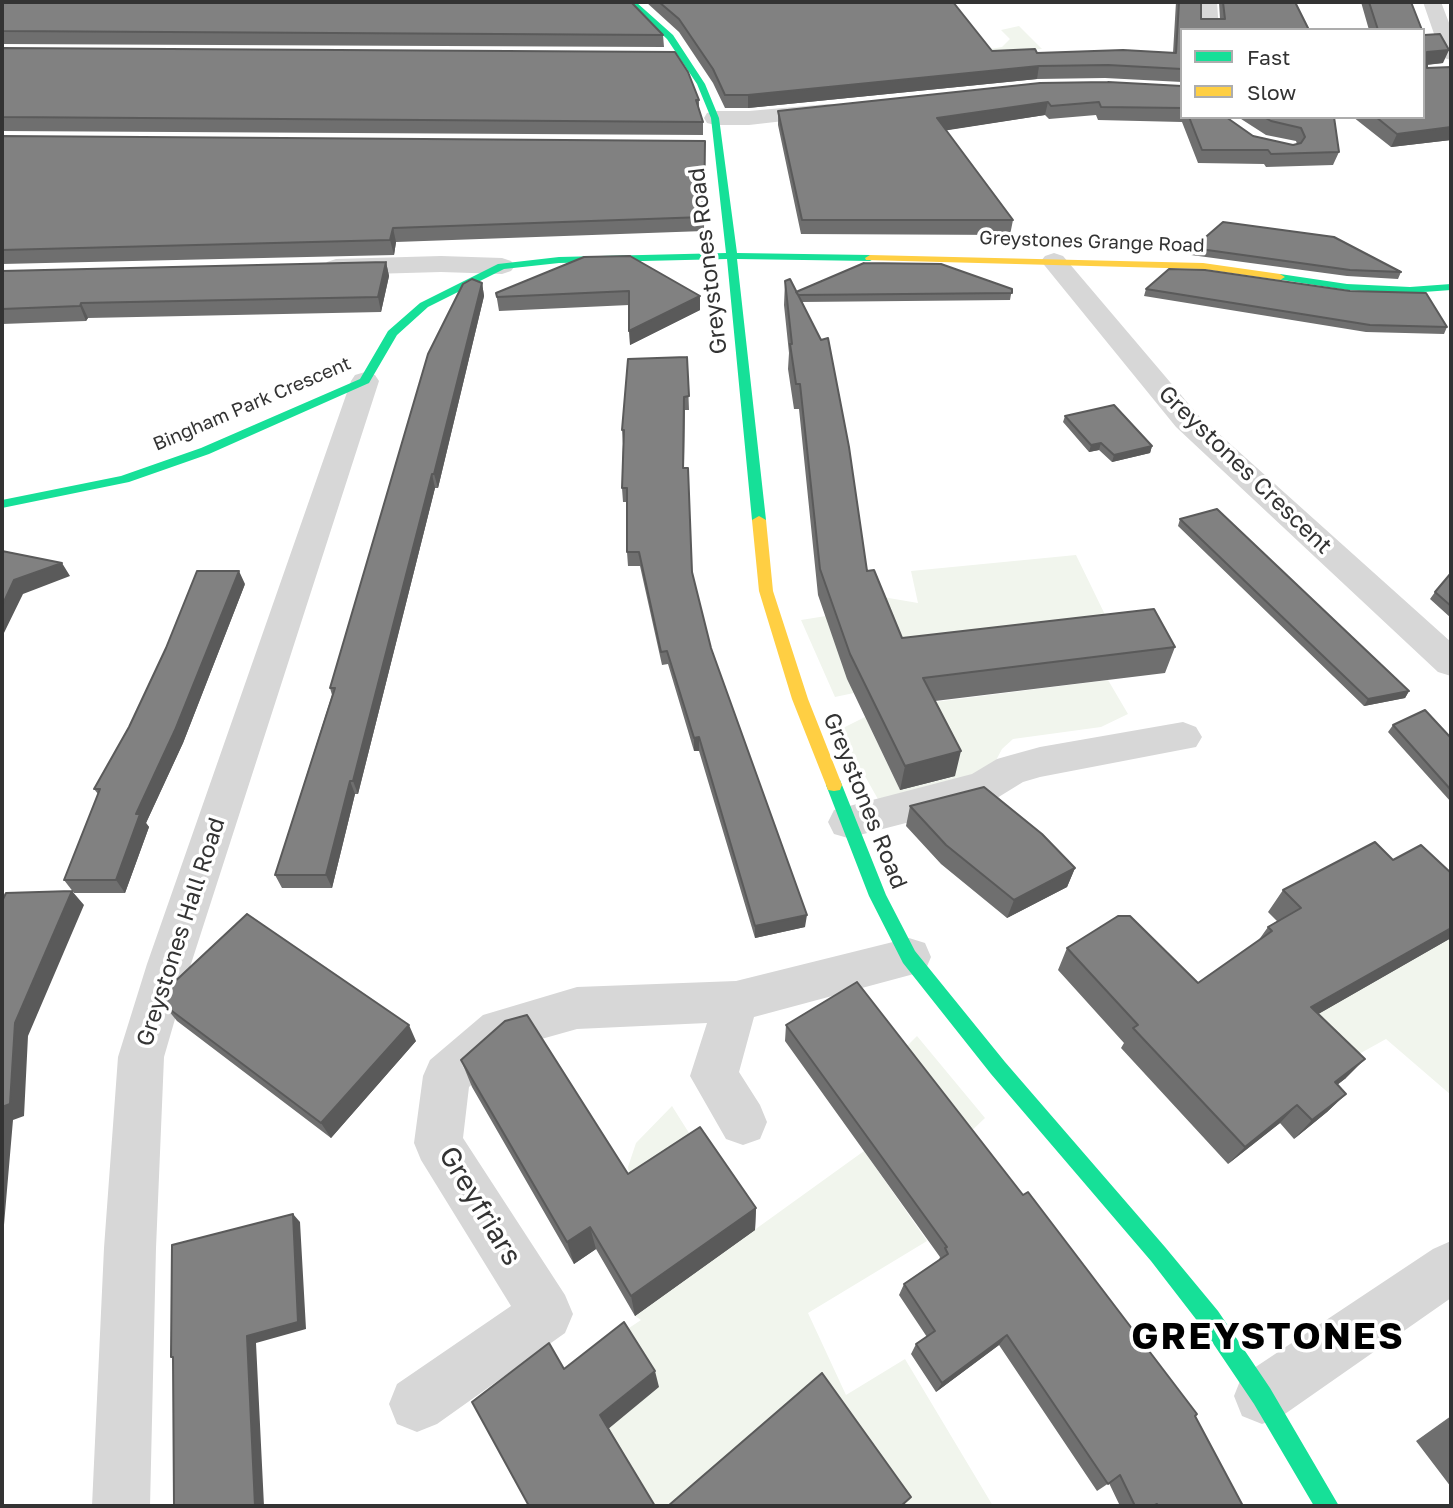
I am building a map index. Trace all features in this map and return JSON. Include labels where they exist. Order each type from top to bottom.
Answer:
[{"type":"street","name":"Greystones Road","points":[[632,2],[665,31],[683,56],[701,84],[715,118],[710,145],[739,316],[766,591],[800,699],[878,896],[909,957],[998,1068],[1158,1254],[1210,1320],[1262,1396],[1327,1506]]},
{"type":"street","points":[[1208,2],[1209,28]]},
{"type":"street","points":[[1432,2],[1448,65]]},
{"type":"street","points":[[656,56],[683,56]]},
{"type":"street","points":[[715,118],[748,118],[844,108]]},
{"type":"street","name":"Greystones Grange Road","points":[[730,256],[1203,266],[1347,287],[1410,290],[1451,288]]},
{"type":"street","name":"Bingham Park Crescent","points":[[2,504],[124,479],[205,451],[365,381],[392,333],[424,306],[460,285],[502,266],[559,260],[730,256]]},
{"type":"street","name":"Greystones Crescent","points":[[1054,261],[1187,421],[1451,663]]},
{"type":"street","points":[[317,267],[441,264],[502,266]]},
{"type":"street","name":"Greystones Hall Road","points":[[121,1506],[130,1248],[141,1056],[169,964],[365,381]]},
{"type":"street","points":[[848,822],[983,787],[1011,770],[1040,761],[1183,737]]},
{"type":"street","name":"Greyfriars","points":[[417,1404],[546,1314],[438,1143],[447,1076],[499,1030],[577,1008],[736,1001],[909,957]]},
{"type":"street","points":[[736,1001],[714,1076],[743,1122]]},
{"type":"street","points":[[1262,1396],[1451,1266]]},
{"type":"shaded area","points":[[1019,26],[1042,49],[992,52],[990,49],[1002,47],[1010,39],[1001,30]]},
{"type":"shaded area","points":[[1076,555],[1111,627],[906,682],[835,697],[801,620],[826,616],[871,595],[918,603],[911,571]]},
{"type":"shaded area","points":[[1108,680],[1128,714],[1101,727],[1013,739],[1002,749],[994,764],[980,779],[879,801],[839,730],[865,717],[900,790],[953,777],[919,704]]},
{"type":"shaded area","points":[[1451,938],[1451,1095],[1386,1039],[1350,1059],[1309,1019]]},
{"type":"shaded area","points":[[917,1036],[985,1118],[963,1139],[898,1055]]},
{"type":"shaded area","points":[[672,1106],[701,1152],[632,1198],[628,1167],[636,1143]]},
{"type":"shaded area","points":[[864,1151],[927,1241],[808,1313],[846,1395],[905,1359],[993,1506],[653,1506],[607,1430],[658,1387],[626,1330],[641,1320],[635,1316]]},
{"type":"building","points":[[2,2],[631,2],[663,35],[2,31]]},
{"type":"building","points":[[659,2],[953,2],[992,51],[1035,49],[1037,53],[1123,50],[1176,53],[1179,2],[1201,2],[1201,19],[1225,19],[1223,2],[1295,2],[1308,28],[1180,28],[1180,69],[1108,65],[1039,66],[748,95],[725,95],[713,69],[679,19]]},
{"type":"building","points":[[1369,2],[1411,2],[1421,28],[1377,28]]},
{"type":"building","points":[[1440,34],[1449,50],[1427,52],[1427,68],[1451,67],[1451,127],[1397,134],[1378,119],[1425,119],[1425,35]]},
{"type":"building","points":[[2,48],[675,52],[688,72],[699,100],[696,100],[703,122],[2,117]]},
{"type":"building","points":[[1108,82],[1180,86],[1180,108],[1101,107],[1099,102],[1051,106],[1048,102],[937,118],[1013,220],[802,220],[778,111],[1040,83]]},
{"type":"building","points":[[1190,119],[1229,119],[1253,136],[1293,145],[1301,143],[1305,137],[1301,128],[1268,119],[1334,119],[1339,152],[1271,154],[1268,150],[1202,150]]},
{"type":"building","points":[[2,136],[705,141],[704,217],[393,228],[390,240],[2,250]]},
{"type":"building","points":[[1223,222],[1334,237],[1401,272],[1350,270],[1193,248]]},
{"type":"building","points":[[630,256],[700,296],[629,331],[629,291],[497,297],[496,293],[584,257]]},
{"type":"building","points":[[386,262],[378,297],[81,303],[80,306],[2,309],[2,271]]},
{"type":"building","points":[[864,263],[941,264],[1012,289],[1012,293],[798,295],[796,292]]},
{"type":"building","points":[[1169,269],[1205,270],[1350,291],[1426,293],[1447,327],[1370,325],[1146,289]]},
{"type":"building","points":[[472,279],[482,283],[434,474],[326,875],[275,875],[335,688],[330,688],[428,354],[463,284]]},
{"type":"building","points":[[790,279],[821,340],[828,338],[849,447],[867,571],[874,570],[902,638],[1154,609],[1175,647],[923,678],[961,751],[905,766],[850,654],[820,569],[800,384],[796,384],[790,344],[785,281]]},
{"type":"building","points":[[687,357],[689,396],[684,397],[683,468],[688,468],[692,572],[711,648],[807,915],[755,926],[699,737],[694,738],[667,651],[661,652],[639,552],[627,552],[627,488],[622,488],[622,430],[628,359]]},
{"type":"building","points":[[1114,405],[1152,446],[1114,455],[1101,443],[1091,445],[1065,416]]},
{"type":"building","points":[[1217,509],[1409,691],[1368,699],[1180,519]]},
{"type":"building","points":[[2,551],[62,563],[14,580],[2,606]]},
{"type":"building","points":[[197,571],[239,571],[175,730],[136,814],[140,814],[116,880],[64,880],[100,789],[94,789],[129,727],[166,648]]},
{"type":"building","points":[[1451,573],[1451,606],[1435,592]]},
{"type":"building","points":[[1425,710],[1451,738],[1451,790],[1393,725]]},
{"type":"building","points":[[984,787],[1042,834],[1075,868],[1014,900],[946,845],[910,806]]},
{"type":"building","points":[[1375,842],[1393,860],[1421,845],[1451,873],[1451,928],[1311,1007],[1365,1059],[1335,1082],[1346,1094],[1312,1120],[1297,1105],[1245,1147],[1133,1028],[1138,1025],[1067,948],[1118,916],[1130,916],[1198,983],[1272,931],[1268,927],[1301,908],[1283,890]]},
{"type":"building","points":[[72,891],[15,1023],[10,1104],[2,1107],[2,901],[6,893]]},
{"type":"building","points":[[247,914],[409,1025],[321,1123],[164,1005],[169,987]]},
{"type":"building","points":[[857,982],[1023,1195],[1028,1192],[1197,1414],[1195,1416],[1243,1506],[1135,1506],[1120,1475],[1108,1484],[1007,1335],[942,1383],[916,1344],[935,1331],[904,1284],[948,1254],[945,1248],[947,1247],[786,1025]]},
{"type":"building","points":[[527,1015],[628,1174],[700,1127],[756,1208],[631,1296],[590,1227],[567,1242],[461,1060],[505,1021]]},
{"type":"building","points":[[293,1214],[298,1322],[247,1336],[255,1506],[174,1506],[172,1245]]},
{"type":"building","points":[[624,1322],[655,1371],[600,1415],[655,1506],[529,1506],[472,1402],[549,1343],[564,1369]]},
{"type":"building","points":[[822,1373],[911,1497],[901,1506],[668,1506]]},
{"type":"traffic: fast","points":[[632,2],[670,37],[701,84],[715,118],[739,316],[759,520]]},
{"type":"traffic: fast","points":[[2,504],[124,479],[205,451],[365,381],[392,333],[424,305],[502,266],[559,260],[730,256],[870,258]]},
{"type":"traffic: fast","points":[[1280,277],[1347,287],[1410,290],[1451,287]]},
{"type":"traffic: fast","points":[[834,785],[878,896],[909,957],[998,1068],[1158,1254],[1210,1319],[1262,1396],[1327,1506]]},
{"type":"traffic: slow","points":[[870,258],[1203,266],[1280,277]]},
{"type":"traffic: slow","points":[[759,520],[766,591],[800,699],[834,785]]},
{"type":"district","name":"GREYSTONES","points":[[1268,1337]]}]
